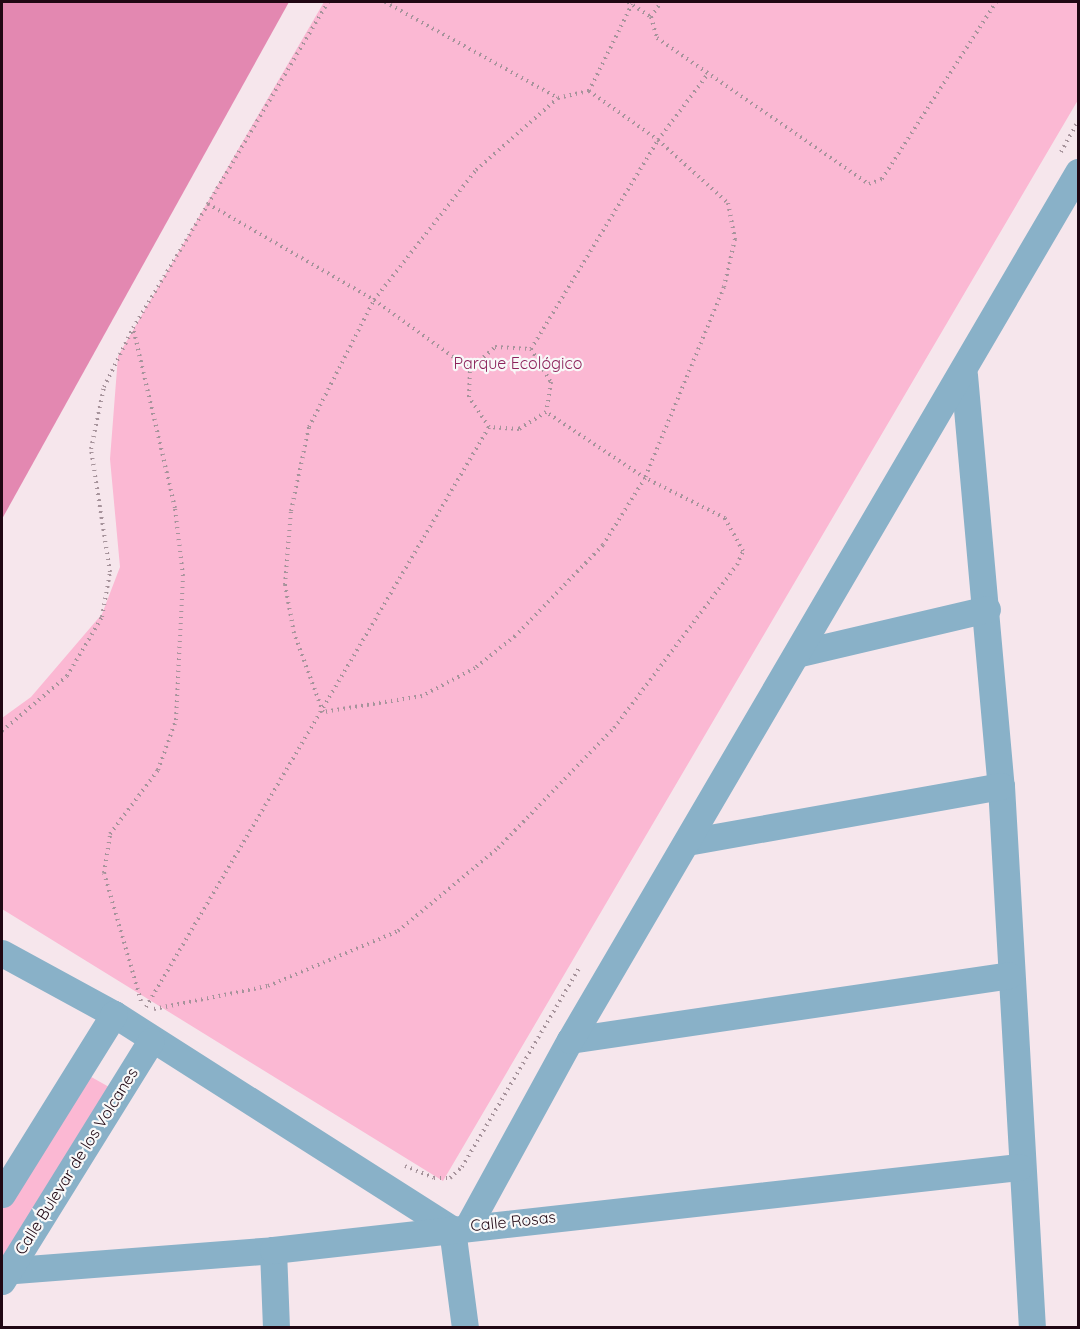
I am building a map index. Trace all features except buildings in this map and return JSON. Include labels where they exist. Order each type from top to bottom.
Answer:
[{"type":"street","points":[[465,1328],[460,1227],[964,375],[1066,167]]},
{"type":"street","points":[[964,375],[987,609],[1001,786],[1008,975],[1019,1167],[1032,1328]]},
{"type":"street","points":[[800,653],[987,609]]},
{"type":"street","points":[[687,842],[1001,786]]},
{"type":"street","points":[[2,953],[114,1014],[153,1029],[460,1227]]},
{"type":"street","points":[[570,1040],[1008,975]]},
{"type":"street","points":[[2,1194],[114,1014]]},
{"type":"street","name":"Calle Bulevar de los Volcanes","points":[[4,1274],[153,1029]]},
{"type":"street","name":"Calle Rosas","points":[[4,1274],[273,1250],[460,1227],[1019,1167]]},
{"type":"street","points":[[273,1250],[276,1328]]},
{"type":"path","points":[[2,731],[67,676],[102,617],[110,573],[91,449],[104,387],[133,328],[328,2]]},
{"type":"path","points":[[385,2],[558,98]]},
{"type":"path","points":[[651,17],[661,2]]},
{"type":"path","points":[[589,91],[630,3],[651,17],[657,38],[869,184],[882,179],[996,2]]},
{"type":"path","points":[[531,349],[658,140],[708,74]]},
{"type":"path","points":[[589,91],[658,140],[728,203],[735,238],[724,288],[645,478],[603,545],[515,636],[475,668],[422,696],[323,712],[294,633],[285,585],[291,511],[309,427],[374,300],[476,170],[558,98],[589,91]]},
{"type":"path","points":[[1066,167],[1078,121]]},
{"type":"path","points":[[208,204],[374,300],[470,369]]},
{"type":"path","points":[[133,328],[175,508],[183,576],[176,720],[158,770],[110,834],[104,873],[144,1011],[153,1029]]},
{"type":"path","points":[[489,427],[469,397],[470,369],[495,347],[531,349]]},
{"type":"path","points":[[531,349],[550,382],[546,412]]},
{"type":"path","points":[[144,1011],[268,986],[398,931],[498,848],[614,728],[743,551],[724,518],[645,478],[546,412]]},
{"type":"path","points":[[489,427],[519,429],[546,412]]},
{"type":"path","points":[[144,1011],[323,712],[489,427]]},
{"type":"path","points":[[402,1164],[434,1178],[450,1178],[462,1167],[583,962]]},
{"type":"green space","name":"Parque Ecológico","points":[[324,2],[1078,2],[1078,100],[443,1181],[2,909],[2,718],[31,697],[102,614],[120,567],[110,459],[118,356]]},
{"type":"green space","points":[[77,1069],[118,1092],[2,1281],[2,1194]]},
{"type":"shaded area","points":[[2,2],[289,2],[2,519]]}]
